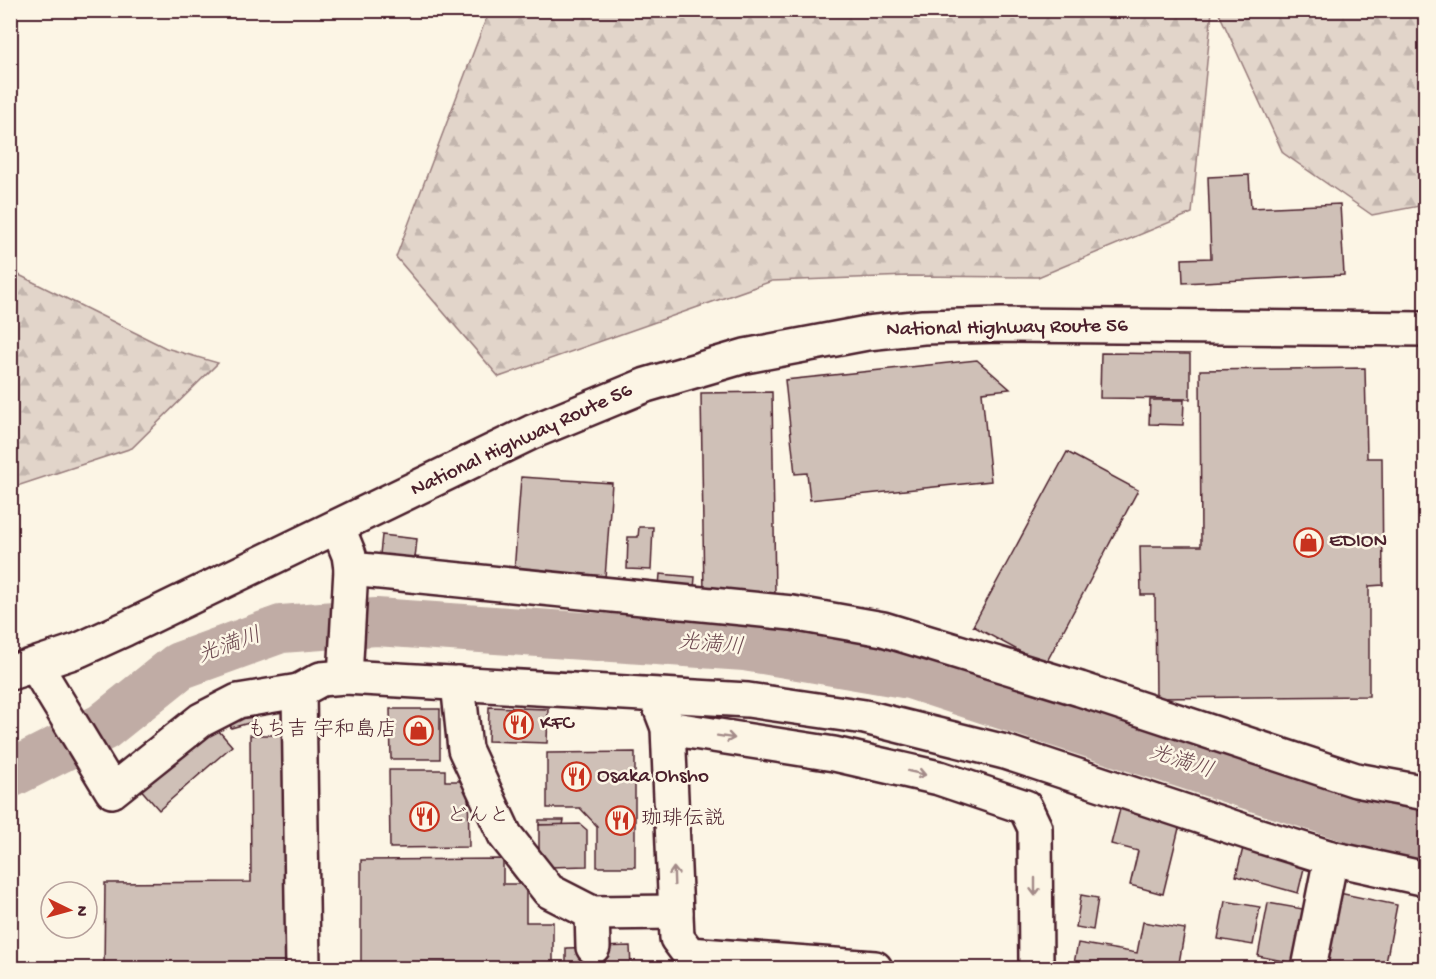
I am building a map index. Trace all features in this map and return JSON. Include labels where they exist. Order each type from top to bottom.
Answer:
[{"type":"main road","name":"National Highway Route 56","points":[[23,669],[79,650],[125,629],[338,528],[532,432],[646,385],[745,356],[867,333],[923,327],[1425,329]]},
{"type":"main road","points":[[338,528],[349,555],[345,670]]},
{"type":"main road","points":[[350,577],[792,613],[884,629],[1080,689],[1356,780],[1425,793]]},
{"type":"main road","points":[[23,669],[60,708],[112,791],[201,720],[238,701],[299,691],[345,670],[458,683],[748,700],[866,717],[1005,752],[1331,858],[1425,879]]},
{"type":"main road","points":[[458,683],[465,749],[505,835],[549,891],[592,913],[676,912]]},
{"type":"main road","points":[[299,691],[303,969]]},
{"type":"main road","points":[[655,694],[668,728],[677,938],[689,954],[875,969]]},
{"type":"main road","points":[[668,728],[834,754],[939,778],[1025,807],[1035,828],[1032,968]]},
{"type":"main road","points":[[1309,969],[1331,858]]},
{"type":"main road","points":[[592,913],[593,947]]},
{"type":"green space","points":[[489,11],[1212,11],[1192,213],[1038,277],[909,276],[772,281],[499,377],[396,257]]},
{"type":"green space","points":[[1218,11],[1425,11],[1425,205],[1372,215],[1283,153]]},
{"type":"green space","points":[[11,271],[166,348],[218,363],[132,448],[11,488]]},
{"type":"building","points":[[1249,175],[1251,208],[1340,204],[1344,275],[1183,283],[1182,259],[1211,258],[1208,177]]},
{"type":"building","points":[[1101,353],[1190,354],[1190,399],[1100,398]]},
{"type":"building","points":[[977,360],[1010,389],[982,392],[991,481],[810,500],[807,473],[795,474],[785,380]]},
{"type":"building","points":[[1365,368],[1367,458],[1382,458],[1383,585],[1369,586],[1369,696],[1156,698],[1155,595],[1141,595],[1140,546],[1201,546],[1200,370]]},
{"type":"building","points":[[772,392],[775,594],[704,595],[701,393]]},
{"type":"building","points":[[1150,400],[1184,400],[1183,425],[1149,424]]},
{"type":"building","points":[[1067,452],[1138,490],[1045,665],[973,626]]},
{"type":"building","points":[[521,477],[612,483],[605,578],[514,573]]},
{"type":"building","points":[[639,527],[653,527],[651,570],[627,569],[628,537],[638,537]]},
{"type":"building","points":[[382,535],[417,539],[414,568],[379,564]]},
{"type":"building","points":[[660,574],[695,577],[694,589],[659,586]]},
{"type":"building","points":[[489,707],[548,709],[547,743],[488,741]]},
{"type":"building","points":[[252,708],[256,721],[231,728],[228,715]]},
{"type":"building","points":[[390,709],[440,709],[440,759],[391,759]]},
{"type":"building","points":[[211,722],[232,746],[159,810],[138,786]]},
{"type":"building","points":[[250,735],[284,735],[287,968],[104,968],[105,883],[251,882]]},
{"type":"building","points":[[635,752],[635,867],[597,867],[597,826],[580,808],[547,808],[547,753]]},
{"type":"building","points":[[389,770],[445,770],[445,781],[468,781],[469,847],[390,848]]},
{"type":"building","points":[[1120,809],[1180,824],[1163,894],[1130,885],[1138,851],[1111,844]]},
{"type":"building","points":[[539,820],[564,820],[563,825],[539,825]]},
{"type":"building","points":[[580,824],[587,830],[587,866],[549,867],[539,855],[539,825]]},
{"type":"building","points":[[1243,848],[1305,864],[1298,893],[1236,876]]},
{"type":"building","points":[[503,859],[503,884],[526,884],[526,922],[553,922],[553,963],[361,964],[361,860]]},
{"type":"building","points":[[1339,893],[1397,905],[1385,968],[1324,968]]},
{"type":"building","points":[[1081,895],[1098,898],[1093,930],[1076,927]]},
{"type":"building","points":[[1225,901],[1260,907],[1253,945],[1218,939]]},
{"type":"building","points":[[1268,903],[1303,909],[1293,963],[1258,956]]},
{"type":"building","points":[[1143,922],[1185,929],[1179,963],[1206,968],[1073,968],[1078,943],[1137,953]]},
{"type":"building","points":[[630,946],[631,968],[566,968],[566,948]]},
{"type":"waterway","name":"光満川","points":[[10,774],[103,727],[179,666],[281,629],[376,622],[745,647],[910,675],[1361,822],[1426,836]]},
{"type":"place","name":"EDION","points":[[1308,542]]},
{"type":"place","name":"KFC","points":[[519,724]]},
{"type":"place","name":"もち吉 宇和島店","points":[[418,731]]},
{"type":"place","name":"Osaka Ohsho","points":[[576,777]]},
{"type":"place","name":"どんと","points":[[425,817]]},
{"type":"place","name":"珈琲伝説","points":[[620,820]]}]
